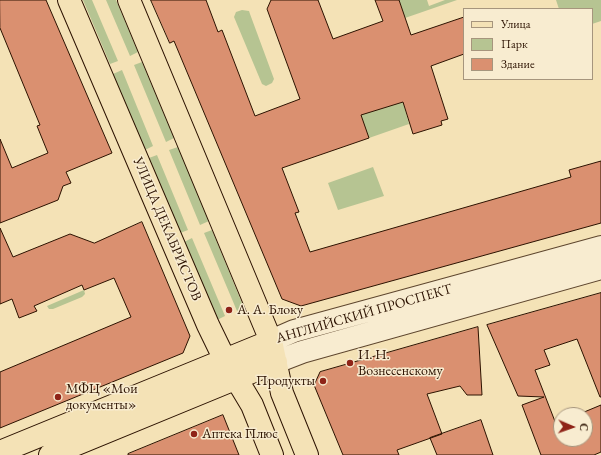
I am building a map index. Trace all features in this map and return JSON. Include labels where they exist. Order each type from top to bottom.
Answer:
[{"type":"main road","name":"УЛИЦА ДЕКАБРИСТОВ","points":[[69,0],[205,318],[225,360],[252,405],[272,455]]},
{"type":"main road","points":[[129,0],[271,341],[282,393],[308,455]]},
{"type":"main road","name":"АНГЛИЙСКИЙ ПРОСПЕКТ","points":[[0,452],[271,341]]},
{"type":"main road","name":"АНГЛИЙСКИЙ ПРОСПЕКТ","points":[[50,455],[276,362]]},
{"type":"street","name":"АНГЛИЙСКИЙ ПРОСПЕКТ","points":[[271,341],[294,331],[601,247]]},
{"type":"street","name":"АНГЛИЙСКИЙ ПРОСПЕКТ","points":[[276,362],[302,352],[601,268]]},
{"type":"green space","points":[[83,0],[92,0],[118,61],[110,64]]},
{"type":"green space","points":[[106,0],[116,0],[138,52],[130,56]]},
{"type":"green space","points":[[399,0],[427,0],[429,6],[445,0],[457,0],[405,18]]},
{"type":"green space","points":[[556,0],[601,0],[601,21],[593,24],[593,8],[559,8]]},
{"type":"green space","points":[[242,10],[249,11],[274,79],[272,83],[266,86],[262,84],[234,17],[236,12]]},
{"type":"green space","points":[[142,62],[174,138],[166,142],[134,65]]},
{"type":"green space","points":[[122,70],[153,146],[145,150],[113,74]]},
{"type":"green space","points":[[403,102],[409,124],[369,138],[360,114]]},
{"type":"green space","points":[[178,147],[209,221],[200,225],[169,150]]},
{"type":"green space","points":[[157,155],[188,230],[180,233],[149,158]]},
{"type":"green space","points":[[373,167],[384,196],[338,210],[328,183]]},
{"type":"green space","points":[[212,230],[244,308],[237,311],[204,233]]},
{"type":"green space","points":[[192,238],[225,316],[217,320],[184,242]]},
{"type":"green space","points":[[84,290],[85,294],[82,297],[53,309],[49,309],[47,306]]},
{"type":"building","points":[[0,0],[46,0],[112,153],[66,172],[71,183],[63,186],[58,200],[0,223],[0,139],[12,168],[48,153],[37,126],[40,125],[0,28]]},
{"type":"building","points":[[151,0],[206,0],[218,32],[222,30],[255,116],[300,99],[267,9],[271,0],[318,0],[333,39],[383,21],[375,0],[399,0],[411,35],[463,17],[463,54],[431,66],[448,119],[441,121],[442,125],[413,134],[403,102],[361,115],[369,138],[282,168],[299,212],[295,213],[310,252],[571,177],[569,170],[601,161],[601,223],[301,306],[282,299],[174,41],[170,43]]},
{"type":"building","points":[[142,222],[190,336],[183,353],[0,428],[0,372],[131,317],[114,278],[84,290],[82,285],[34,306],[37,311],[19,318],[12,299],[0,304],[0,228],[13,257],[70,234],[94,243]]},
{"type":"building","points":[[601,293],[601,397],[577,339],[544,350],[550,365],[535,370],[553,416],[553,447],[593,447],[593,408],[601,405],[601,452],[594,455],[541,455],[522,405],[544,397],[518,396],[487,325]]},
{"type":"building","points":[[478,327],[482,395],[467,395],[460,386],[427,394],[442,434],[397,450],[399,455],[343,455],[314,385],[320,372]]},
{"type":"building","points":[[223,415],[239,455],[128,455],[128,454]]},
{"type":"building","points":[[481,420],[493,455],[437,455],[430,438]]},
{"type":"place","name":"А. А. Блоку","points":[[229,310]]},
{"type":"place","name":"И. Н. Вознесенскому","points":[[350,363]]},
{"type":"place","name":"Продукты","points":[[323,381]]},
{"type":"place","name":"МФЦ «Мои документы»","points":[[58,397]]},
{"type":"place","name":"Аптека Плюс","points":[[194,434]]}]
